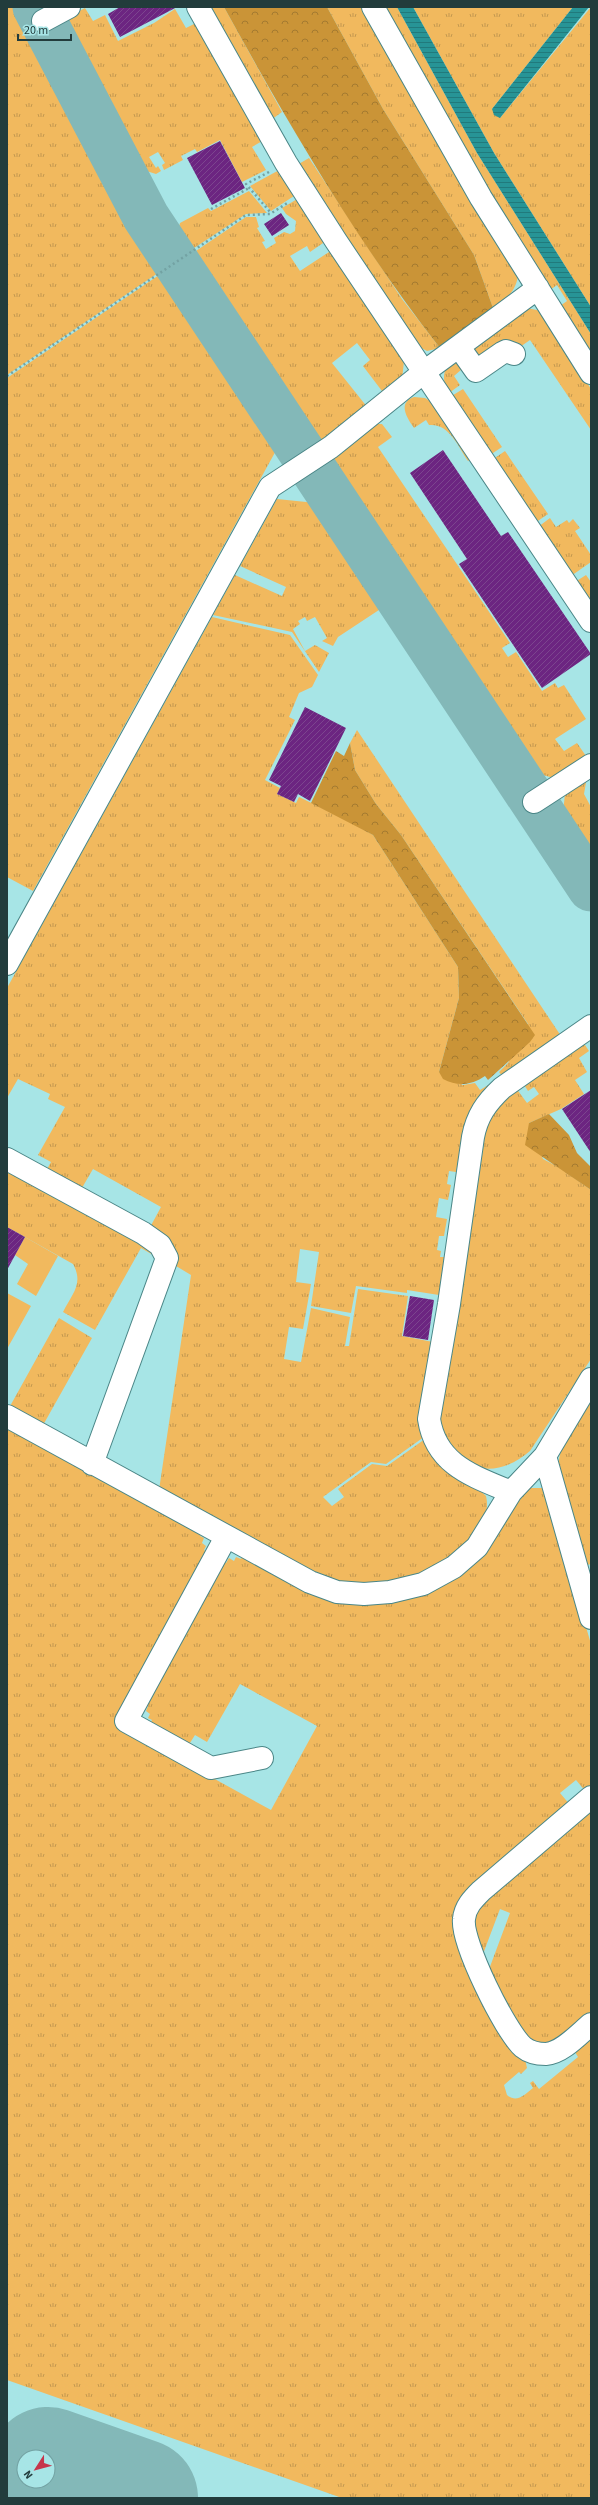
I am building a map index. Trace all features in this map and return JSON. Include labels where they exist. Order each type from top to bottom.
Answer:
[{"type":"street","points":[[43,21],[70,7]]},
{"type":"street","points":[[198,7],[304,192],[591,621]]},
{"type":"street","points":[[373,7],[481,198],[591,373]]},
{"type":"street","points":[[7,964],[270,487],[331,447],[424,372],[538,288]]},
{"type":"street","points":[[459,347],[476,371],[506,351],[514,354]]},
{"type":"street","points":[[534,802],[591,765]]},
{"type":"street","points":[[512,1492],[456,1466],[446,1456],[431,1434],[429,1418],[449,1304],[473,1137],[477,1118],[491,1098],[502,1088],[591,1026]]},
{"type":"street","points":[[7,1159],[143,1233],[160,1246],[167,1258],[92,1464]]},
{"type":"street","points":[[7,1416],[92,1464],[310,1582],[337,1592],[364,1594],[390,1592],[423,1584],[441,1575],[477,1547],[512,1492],[545,1456],[591,1379]]},
{"type":"street","points":[[545,1456],[591,1618]]},
{"type":"street","points":[[226,1537],[126,1721],[211,1768],[262,1758]]},
{"type":"street","points":[[591,1797],[472,1900],[464,1919],[468,1943],[502,2019],[523,2047],[537,2053],[555,2052],[591,2024]]},
{"type":"path","points":[[271,214],[246,184],[286,162]]},
{"type":"path","points":[[211,209],[249,188]]},
{"type":"path","points":[[7,376],[246,216],[271,214],[304,192]]},
{"type":"green space","points":[[7,7],[16,7],[109,187],[161,271],[7,375]]},
{"type":"green space","points":[[208,7],[224,7],[282,112],[271,120]]},
{"type":"green space","points":[[224,7],[327,7],[383,109],[474,255],[493,308],[440,348],[380,267],[352,225],[299,139]]},
{"type":"green space","points":[[327,7],[364,7],[518,276],[515,287],[509,295],[493,308],[474,255],[383,109]]},
{"type":"green space","points":[[383,7],[397,7],[477,153],[591,334],[591,355],[560,306],[567,301],[557,285],[550,290],[489,193]]},
{"type":"green space","points":[[413,7],[573,7],[492,109],[500,118],[591,7],[591,307],[494,153]]},
{"type":"green space","points":[[85,8],[93,21],[105,15],[118,41],[154,23],[175,9],[186,28],[198,22],[264,140],[252,147],[266,170],[242,182],[220,140],[197,152],[195,149],[181,156],[183,160],[164,170],[162,165],[165,163],[158,152],[149,157],[156,168],[158,166],[161,171],[156,174],[140,169],[66,31],[67,22],[71,16]]},
{"type":"green space","points":[[309,158],[402,299],[440,348],[427,351],[416,345],[297,165]]},
{"type":"green space","points":[[281,169],[294,190],[291,192],[294,196],[271,211],[250,186]]},
{"type":"green space","points":[[249,191],[267,213],[246,214],[188,252],[177,236],[180,223],[208,208],[211,211]]},
{"type":"green space","points":[[299,198],[326,241],[310,252],[307,246],[290,256],[300,271],[332,250],[404,361],[402,380],[385,395],[363,366],[370,360],[357,343],[332,363],[368,408],[322,441],[311,436],[190,255],[246,217],[256,217],[259,227],[257,228],[265,241],[262,242],[266,249],[276,243],[274,238],[284,232],[290,234],[295,231],[296,221],[286,214],[282,208]]},
{"type":"green space","points":[[162,273],[278,447],[33,891],[7,877],[7,378]]},
{"type":"green space","points":[[526,308],[537,310],[547,319],[591,389],[591,430],[530,340],[520,347],[516,343],[505,342],[478,358],[472,347]]},
{"type":"green space","points":[[456,360],[462,369],[454,376],[460,385],[449,393],[446,388],[444,374],[448,366]]},
{"type":"green space","points":[[463,389],[502,447],[490,455],[450,397]]},
{"type":"green space","points":[[414,397],[425,398],[433,403],[472,458],[468,461],[457,442],[442,428],[436,425],[429,425],[426,420],[414,428],[406,415],[405,407],[406,403]]},
{"type":"green space","points":[[375,424],[382,424],[392,437],[378,447],[510,643],[502,648],[508,657],[516,652],[542,691],[555,683],[558,688],[564,685],[586,719],[555,739],[564,751],[577,743],[586,756],[554,778],[535,773],[333,470],[333,457]]},
{"type":"green space","points":[[505,451],[548,514],[535,523],[492,460]]},
{"type":"green space","points":[[277,499],[316,503],[385,606],[338,637],[333,646],[322,641],[327,638],[315,617],[307,621],[305,617],[298,621],[300,624],[293,629],[305,651],[315,645],[329,653],[319,672],[292,632],[213,615],[235,575],[282,596],[286,587],[240,566]]},
{"type":"green space","points":[[550,518],[556,527],[567,520],[569,523],[573,519],[580,528],[575,531],[591,555],[591,562],[571,576],[538,527]]},
{"type":"green space","points":[[586,575],[591,582],[591,605],[575,582]]},
{"type":"green space","points":[[212,617],[290,635],[318,675],[312,687],[299,693],[289,717],[295,720],[265,780],[280,788],[277,794],[296,803],[299,797],[349,821],[373,835],[458,967],[459,998],[439,1072],[463,1085],[475,1083],[480,1090],[490,1084],[492,1087],[461,1143],[456,1172],[449,1171],[447,1184],[451,1185],[448,1200],[439,1198],[436,1217],[447,1219],[444,1236],[439,1236],[437,1250],[441,1251],[440,1257],[444,1257],[439,1295],[407,1290],[407,1293],[356,1286],[351,1313],[311,1306],[319,1252],[300,1249],[296,1282],[311,1284],[303,1329],[289,1327],[284,1359],[301,1362],[311,1308],[350,1317],[345,1346],[349,1346],[358,1289],[408,1296],[402,1336],[433,1342],[424,1437],[386,1464],[371,1462],[323,1497],[332,1506],[344,1497],[338,1489],[372,1464],[387,1466],[425,1439],[486,1496],[487,1509],[483,1522],[475,1535],[464,1546],[438,1566],[412,1578],[401,1581],[364,1585],[351,1584],[313,1573],[159,1490],[191,1275],[176,1266],[148,1231],[161,1207],[93,1169],[79,1193],[45,1173],[51,1162],[38,1155],[65,1107],[48,1099],[50,1094],[18,1079],[7,1098],[7,988]]},
{"type":"green space","points":[[357,730],[561,1036],[503,1077],[499,1072],[508,1063],[528,1024],[401,835],[376,804],[355,770],[350,743]]},
{"type":"green space","points":[[350,743],[355,770],[376,804],[401,835],[535,1035],[530,1042],[488,1080],[485,1076],[470,1083],[459,1084],[443,1079],[439,1072],[459,998],[458,967],[373,835],[311,803],[336,751],[344,756]]},
{"type":"green space","points":[[587,777],[584,794],[591,807],[591,857],[563,814],[565,793]]},
{"type":"green space","points":[[583,1042],[589,1051],[579,1058],[587,1072],[575,1080],[584,1094],[561,1109],[529,1123],[543,1159],[560,1168],[591,1190],[591,1359],[530,1451],[507,1465],[495,1468],[483,1468],[472,1465],[462,1459],[453,1450],[439,1425],[437,1415],[451,1336],[460,1305],[484,1143],[485,1122],[516,1088],[527,1103],[539,1094],[534,1087],[528,1091],[523,1083]]},
{"type":"green space","points":[[549,1114],[569,1135],[577,1153],[591,1167],[591,1190],[525,1145],[529,1123]]},
{"type":"green space","points":[[7,1165],[147,1244],[153,1255],[141,1248],[95,1330],[63,1312],[76,1289],[77,1277],[73,1264],[7,1227]]},
{"type":"green space","points":[[25,1237],[58,1256],[36,1296],[17,1284],[28,1264],[15,1255]]},
{"type":"green space","points":[[7,1293],[31,1306],[7,1349]]},
{"type":"green space","points":[[59,1318],[92,1338],[42,1427],[9,1408]]},
{"type":"green space","points":[[591,1400],[591,1564],[583,1566],[557,1470],[561,1449]]},
{"type":"green space","points":[[7,1426],[202,1532],[200,1536],[204,1538],[202,1543],[206,1546],[204,1550],[208,1553],[115,1724],[271,1810],[317,1726],[240,1684],[207,1742],[195,1735],[188,1746],[150,1724],[152,1720],[148,1718],[150,1714],[146,1711],[148,1706],[143,1703],[222,1561],[226,1563],[229,1558],[234,1561],[236,1557],[241,1559],[243,1555],[314,1593],[416,1592],[529,1488],[542,1488],[547,1495],[591,1644],[591,1788],[586,1792],[576,1780],[560,1793],[571,1806],[461,1904],[525,2059],[527,2068],[521,2074],[519,2072],[504,2085],[507,2095],[514,2099],[521,2097],[533,2088],[530,2083],[533,2081],[539,2089],[578,2057],[572,2047],[591,2032],[591,2498],[342,2498],[7,2380]]},
{"type":"green space","points":[[591,1805],[591,2016],[546,2045],[529,2041],[488,1972],[510,1913],[500,1909],[483,1954],[470,1927],[477,1904]]},
{"type":"water","points":[[397,7],[413,7],[494,153],[591,307],[591,334],[477,153]]},
{"type":"water","points":[[573,7],[589,7],[500,118],[494,115],[492,109]]},
{"type":"building","points":[[120,7],[177,7],[120,37],[108,14]]},
{"type":"building","points":[[220,141],[245,188],[212,205],[187,158]]},
{"type":"building","points":[[281,213],[289,225],[272,236],[264,224]]},
{"type":"building","points":[[443,450],[501,536],[508,532],[591,654],[542,688],[459,564],[467,559],[410,473]]},
{"type":"building","points":[[305,707],[346,728],[310,801],[298,794],[294,802],[277,794],[281,786],[269,780]]},
{"type":"building","points":[[591,1090],[591,1153],[562,1109]]},
{"type":"building","points":[[7,1227],[25,1237],[7,1270]]},
{"type":"building","points":[[410,1296],[434,1300],[428,1340],[403,1336]]},
{"type":"taxiway","points":[[36,7],[146,217],[591,888]]},
{"type":"runway","points":[[56,2469],[139,2498]]}]
